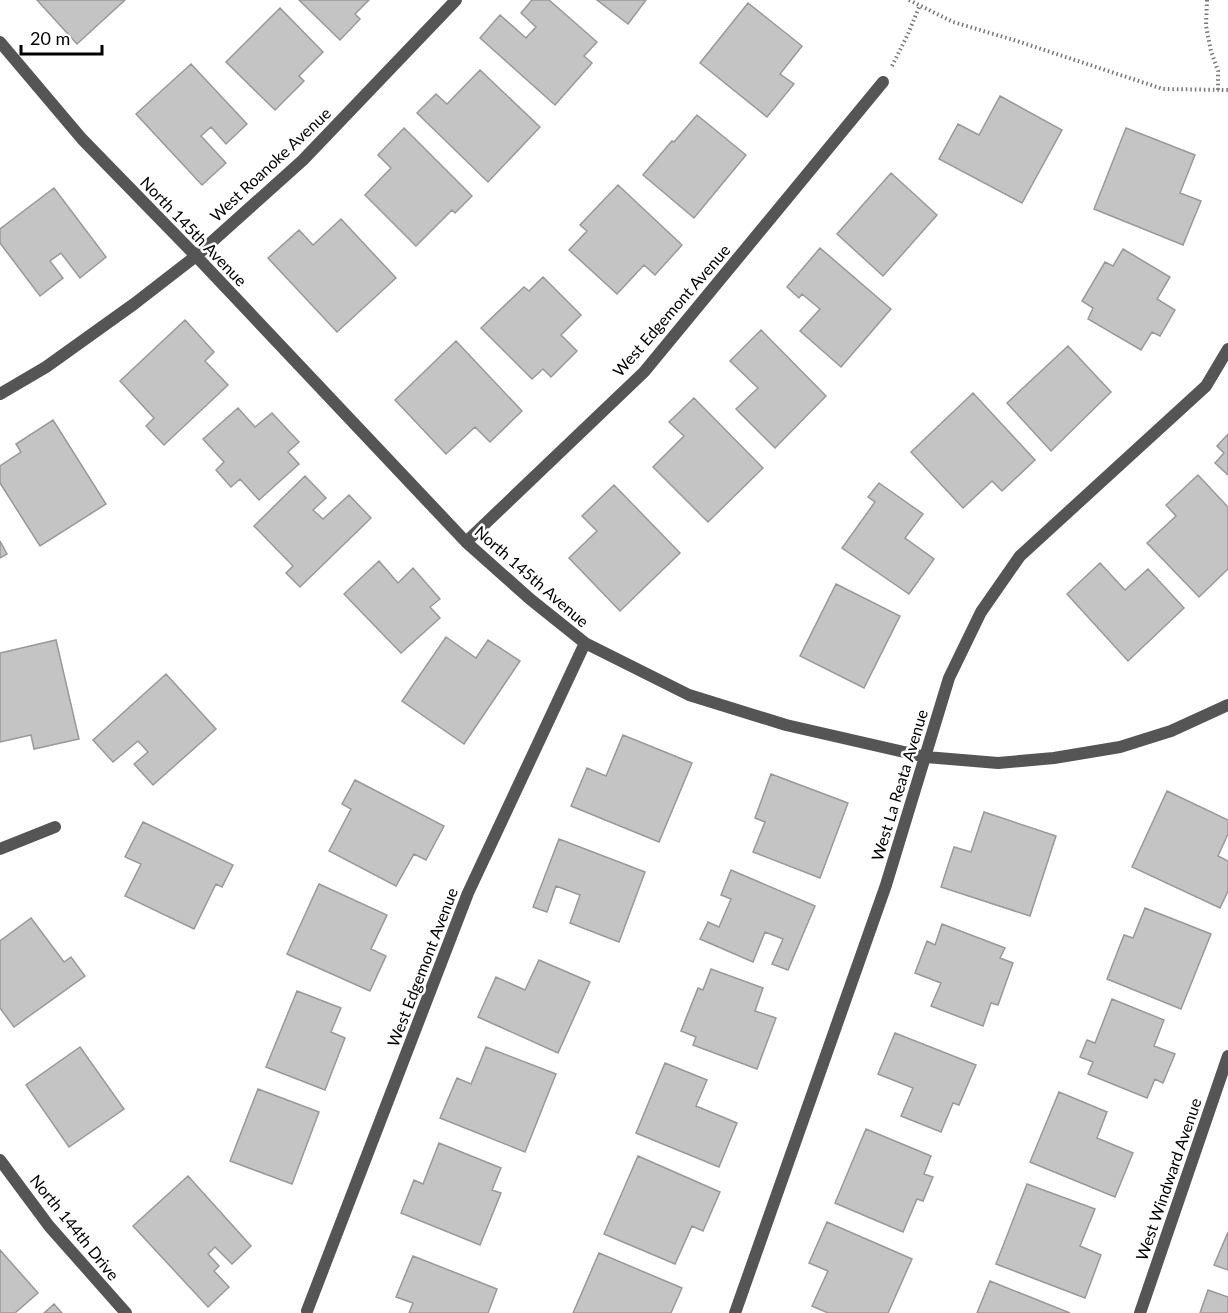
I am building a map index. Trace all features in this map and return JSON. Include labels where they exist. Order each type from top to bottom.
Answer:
[{"type":"street","name":"West Roanoke Avenue","points":[[0,394],[46,367],[196,256],[303,160],[456,0]]},
{"type":"street","name":"North 145th Avenue","points":[[0,42],[82,139],[196,256],[466,542],[530,599],[585,643],[689,695],[786,725],[926,757],[998,763],[1054,758],[1120,747],[1171,731],[1228,705]]},
{"type":"street","name":"West Edgemont Avenue","points":[[466,542],[644,372],[883,82]]},
{"type":"street","name":"West La Reata Avenue","points":[[735,1313],[886,885],[949,678],[981,612],[1020,556],[1206,386],[1228,349]]},
{"type":"street","name":"West Edgemont Avenue","points":[[307,1311],[468,893],[585,643]]},
{"type":"street","points":[[0,849],[55,827]]},
{"type":"street","name":"West Windward Avenue","points":[[1140,1313],[1228,1056]]},
{"type":"street","name":"North 144th Drive","points":[[0,1160],[49,1226],[126,1313]]},
{"type":"path","points":[[909,0],[953,22],[1163,89],[1228,90]]},
{"type":"path","points":[[1207,0],[1206,26],[1218,71],[1218,90]]},
{"type":"path","points":[[883,82],[920,5]]},
{"type":"building","points":[[37,0],[125,0],[77,44]]},
{"type":"building","points":[[299,0],[369,0],[355,14],[360,19],[340,40]]},
{"type":"building","points":[[532,0],[549,0],[597,42],[584,56],[592,63],[555,105],[480,38],[500,15],[526,38],[536,27],[521,13]]},
{"type":"building","points":[[597,0],[646,0],[628,24]]},
{"type":"building","points":[[748,3],[802,46],[780,74],[794,84],[767,117],[700,63]]},
{"type":"building","points":[[280,8],[323,52],[299,76],[304,81],[275,110],[226,62]]},
{"type":"building","points":[[191,64],[247,124],[226,144],[211,127],[201,136],[226,163],[202,185],[136,114]]},
{"type":"building","points":[[480,70],[540,127],[488,182],[417,113],[436,94],[447,104]]},
{"type":"building","points":[[1000,96],[1062,130],[1022,203],[939,159],[958,124],[979,135]]},
{"type":"building","points":[[697,115],[746,155],[694,218],[643,175]]},
{"type":"building","points":[[404,128],[472,196],[455,213],[452,210],[416,246],[365,195],[391,168],[378,155]]},
{"type":"building","points":[[1126,128],[1195,155],[1180,193],[1201,201],[1183,245],[1094,209]]},
{"type":"building","points":[[891,173],[937,215],[883,276],[837,234]]},
{"type":"building","points":[[618,185],[682,245],[655,275],[644,265],[617,294],[569,250],[587,231],[580,225]]},
{"type":"building","points":[[54,188],[106,257],[80,278],[61,253],[50,261],[63,278],[40,296],[0,243],[0,229]]},
{"type":"building","points":[[341,219],[396,278],[337,332],[268,258],[299,230],[313,245]]},
{"type":"building","points":[[820,248],[891,309],[841,367],[800,331],[820,309],[802,294],[799,298],[787,287]]},
{"type":"building","points":[[1123,249],[1170,277],[1157,299],[1175,310],[1160,336],[1152,332],[1141,350],[1088,319],[1093,308],[1082,301],[1105,262],[1113,266]]},
{"type":"building","points":[[543,277],[581,315],[561,335],[577,351],[551,377],[543,369],[532,379],[481,328],[524,287],[529,291]]},
{"type":"building","points":[[185,320],[214,352],[205,361],[228,385],[164,445],[146,426],[154,418],[120,381]]},
{"type":"building","points":[[761,330],[826,396],[775,448],[736,409],[758,388],[730,361]]},
{"type":"building","points":[[456,341],[522,411],[490,442],[475,427],[446,454],[395,400]]},
{"type":"building","points":[[1068,346],[1111,392],[1051,451],[1007,403]]},
{"type":"building","points":[[973,393],[1035,460],[1002,491],[992,481],[963,508],[911,452]]},
{"type":"building","points":[[694,398],[763,468],[708,522],[653,467],[684,436],[669,422]]},
{"type":"building","points":[[238,408],[255,427],[272,413],[299,442],[288,452],[299,464],[259,500],[240,479],[231,487],[216,470],[224,462],[203,439]]},
{"type":"building","points":[[53,420],[106,504],[40,546],[0,483],[0,466],[21,452],[16,444]]},
{"type":"building","points":[[1228,434],[1228,475],[1215,463],[1224,453],[1217,446]]},
{"type":"building","points":[[1198,475],[1228,507],[1228,569],[1199,597],[1147,543],[1176,516],[1166,505]]},
{"type":"building","points":[[305,476],[326,498],[313,510],[323,519],[349,495],[371,518],[300,587],[286,573],[293,566],[254,526]]},
{"type":"building","points":[[879,483],[923,514],[905,538],[934,559],[909,594],[842,548],[875,502],[868,497]]},
{"type":"building","points":[[614,485],[680,553],[620,611],[569,558],[597,531],[582,516]]},
{"type":"building","points":[[0,541],[7,554],[0,558]]},
{"type":"building","points":[[379,561],[398,583],[413,568],[440,599],[430,607],[440,618],[401,653],[344,594]]},
{"type":"building","points":[[1100,563],[1125,590],[1148,569],[1184,608],[1128,661],[1067,594]]},
{"type":"building","points":[[836,584],[900,616],[864,688],[800,656]]},
{"type":"building","points":[[446,637],[476,658],[488,640],[520,661],[464,744],[402,701]]},
{"type":"building","points":[[56,640],[79,739],[34,749],[31,735],[0,742],[0,653]]},
{"type":"building","points":[[166,674],[216,729],[153,785],[134,764],[148,752],[138,741],[113,762],[93,740]]},
{"type":"building","points":[[623,735],[692,763],[659,842],[571,806],[587,768],[606,776]]},
{"type":"building","points":[[771,774],[848,803],[820,878],[753,852],[765,822],[755,818]]},
{"type":"building","points":[[355,780],[444,826],[426,860],[414,854],[396,886],[329,851],[351,809],[342,804]]},
{"type":"building","points":[[1167,791],[1228,820],[1228,834],[1218,856],[1228,861],[1228,891],[1220,908],[1132,867]]},
{"type":"building","points":[[984,812],[1056,836],[1030,916],[941,887],[954,847],[971,852]]},
{"type":"building","points":[[143,822],[233,865],[222,887],[216,884],[194,929],[125,896],[141,864],[125,857]]},
{"type":"building","points":[[559,839],[645,872],[619,942],[570,923],[580,895],[556,886],[547,912],[533,907]]},
{"type":"building","points":[[731,870],[815,906],[788,970],[772,964],[783,939],[765,932],[753,962],[700,939],[708,922],[719,927],[731,899],[721,895]]},
{"type":"building","points":[[319,884],[387,915],[371,949],[386,956],[370,991],[287,954]]},
{"type":"building","points":[[1145,908],[1211,934],[1181,1009],[1107,979],[1124,935],[1133,938]]},
{"type":"building","points":[[31,918],[64,962],[71,957],[85,976],[14,1027],[0,1008],[0,941]]},
{"type":"building","points":[[942,924],[1005,948],[1000,958],[1013,963],[998,1005],[991,1003],[983,1026],[931,1006],[941,983],[915,973],[927,941],[935,945]]},
{"type":"building","points":[[539,960],[590,982],[558,1053],[478,1017],[496,977],[525,990]]},
{"type":"building","points":[[711,969],[763,988],[755,1011],[776,1018],[757,1069],[693,1045],[696,1037],[681,1031],[698,988],[703,990]]},
{"type":"building","points":[[297,991],[341,1008],[331,1032],[345,1038],[325,1090],[266,1067]]},
{"type":"building","points":[[1112,999],[1164,1020],[1154,1046],[1175,1054],[1163,1083],[1155,1079],[1147,1098],[1088,1074],[1093,1062],[1080,1057],[1087,1040],[1095,1043]]},
{"type":"building","points":[[895,1033],[976,1065],[959,1105],[953,1103],[941,1132],[901,1116],[913,1088],[878,1074]]},
{"type":"building","points":[[80,1047],[124,1109],[69,1147],[26,1085]]},
{"type":"building","points":[[486,1047],[556,1074],[525,1152],[440,1118],[457,1078],[471,1084]]},
{"type":"building","points":[[665,1063],[707,1080],[696,1106],[737,1123],[719,1167],[636,1133]]},
{"type":"building","points":[[258,1089],[319,1112],[292,1184],[230,1161]]},
{"type":"building","points":[[1059,1092],[1107,1112],[1097,1138],[1133,1153],[1115,1197],[1030,1162]]},
{"type":"building","points":[[866,1129],[931,1156],[924,1174],[933,1177],[923,1201],[917,1199],[903,1232],[835,1203]]},
{"type":"building","points":[[439,1143],[501,1168],[492,1190],[501,1193],[480,1245],[401,1213],[414,1180],[423,1184]]},
{"type":"building","points":[[638,1156],[720,1192],[703,1231],[692,1226],[675,1264],[604,1234]]},
{"type":"building","points":[[188,1176],[251,1246],[232,1264],[215,1247],[208,1254],[219,1266],[214,1271],[229,1287],[208,1307],[133,1226]]},
{"type":"building","points":[[1027,1184],[1095,1209],[1080,1246],[1101,1255],[1085,1298],[996,1264]]},
{"type":"building","points":[[827,1222],[912,1259],[888,1313],[828,1313],[812,1306],[828,1271],[809,1263]]},
{"type":"building","points":[[1228,1232],[1228,1270],[1214,1265]]},
{"type":"building","points":[[0,1250],[38,1293],[15,1313],[0,1313]]},
{"type":"building","points":[[599,1253],[682,1288],[671,1313],[573,1313]]},
{"type":"building","points":[[413,1256],[497,1289],[488,1313],[409,1313],[413,1303],[396,1297]]},
{"type":"building","points":[[990,1281],[1070,1313],[977,1313]]},
{"type":"building","points":[[1208,1290],[1228,1297],[1228,1313],[1200,1313]]},
{"type":"building","points":[[54,1304],[62,1313],[44,1313]]}]
